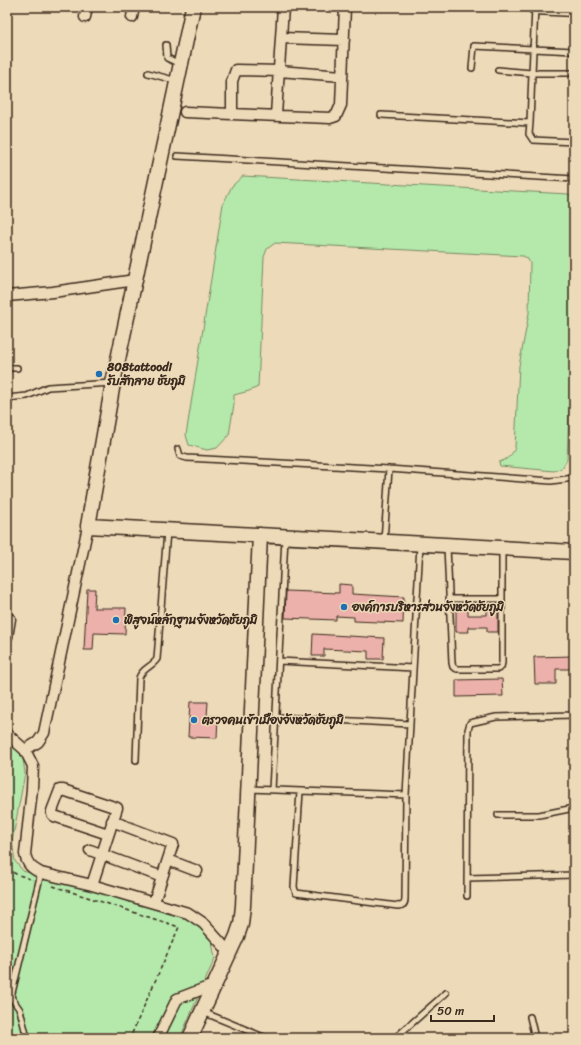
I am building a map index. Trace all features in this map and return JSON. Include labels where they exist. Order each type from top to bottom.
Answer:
[{"type":"street","points":[[25,750],[38,742],[44,733],[88,526],[113,383],[193,7]]},
{"type":"street","points":[[276,115],[283,7]]},
{"type":"street","points":[[185,112],[330,118],[336,116],[341,105],[345,7]]},
{"type":"street","points":[[535,7],[574,9]]},
{"type":"street","points":[[281,38],[344,40]]},
{"type":"street","points":[[232,114],[232,80],[233,74],[236,70],[279,71],[342,76]]},
{"type":"street","points":[[7,296],[53,292],[135,280]]},
{"type":"street","points":[[88,526],[574,552]]},
{"type":"street","points":[[190,1038],[230,953],[241,924],[249,789],[260,535]]},
{"type":"street","points":[[7,637],[10,619]]},
{"type":"street","points":[[7,734],[25,750],[33,766],[25,854],[26,862],[39,877],[92,885],[188,913],[203,923],[230,953]]},
{"type":"street","points":[[92,885],[117,808],[60,790],[52,811],[54,816],[108,834]]},
{"type":"street","points":[[112,821],[173,844],[154,902]]},
{"type":"street","points":[[90,850],[162,877]]},
{"type":"street","points":[[168,860],[197,871]]},
{"type":"street","points":[[158,1038],[177,999],[216,984]]},
{"type":"lane","points":[[535,7],[529,134],[533,140],[574,142]]},
{"type":"lane","points":[[166,45],[167,58],[181,64]]},
{"type":"lane","points":[[472,68],[474,46],[574,51]]},
{"type":"lane","points":[[498,70],[532,73],[574,73]]},
{"type":"lane","points":[[148,73],[178,81]]},
{"type":"lane","points":[[381,115],[530,123]]},
{"type":"lane","points":[[177,156],[574,179]]},
{"type":"lane","points":[[7,368],[17,368]]},
{"type":"lane","points":[[7,398],[27,396],[48,386],[113,383]]},
{"type":"lane","points":[[178,449],[180,456],[187,458],[389,469],[551,481],[574,478]]},
{"type":"lane","points":[[384,542],[389,469]]},
{"type":"lane","points":[[136,760],[139,678],[141,672],[155,663],[157,659],[167,530]]},
{"type":"lane","points":[[272,790],[285,537]]},
{"type":"lane","points":[[300,792],[294,887],[296,892],[402,906],[405,903],[406,795],[420,544]]},
{"type":"lane","points":[[447,545],[452,663],[453,667],[457,669],[498,670],[501,667],[502,548]]},
{"type":"lane","points":[[450,599],[502,599]]},
{"type":"lane","points":[[279,661],[413,668]]},
{"type":"lane","points":[[467,896],[468,730],[470,723],[496,717],[574,715]]},
{"type":"lane","points":[[276,717],[410,724]]},
{"type":"lane","points":[[249,789],[406,795]]},
{"type":"lane","points":[[498,815],[539,815],[574,808]]},
{"type":"lane","points":[[467,878],[574,874]]},
{"type":"lane","points":[[28,1038],[20,1010],[9,997],[39,877]]},
{"type":"lane","points":[[395,1038],[446,993]]},
{"type":"lane","points":[[203,1012],[266,1038]]},
{"type":"lane","points":[[530,1017],[535,1038]]},
{"type":"path","points":[[7,869],[16,874],[39,877],[179,927],[130,1038]]},
{"type":"green space","points":[[243,176],[568,194],[574,197],[574,293],[567,460],[562,468],[554,471],[500,466],[499,462],[509,457],[515,448],[519,366],[529,313],[530,263],[527,258],[523,256],[275,243],[267,249],[264,257],[258,387],[234,395],[229,435],[217,448],[207,450],[189,445],[186,435],[223,204],[232,186]]},
{"type":"green space","points":[[7,739],[18,749],[23,759],[25,773],[12,842],[15,861],[23,871],[185,916],[199,925],[211,937],[215,958],[180,1038],[7,1038]]},
{"type":"building","name":"องค์การบริหารส่วนจังหวัดชัยภูมิ","points":[[339,584],[352,585],[352,594],[404,597],[403,623],[354,621],[354,617],[336,616],[336,620],[285,618],[286,591],[339,593]]},
{"type":"building","points":[[87,589],[95,589],[94,608],[126,608],[125,634],[94,633],[93,650],[84,650]]},
{"type":"building","points":[[456,608],[468,608],[468,615],[487,615],[487,608],[498,608],[498,632],[487,632],[487,627],[468,627],[469,632],[456,632]]},
{"type":"building","points":[[313,634],[384,638],[383,659],[368,659],[368,651],[324,649],[324,656],[312,656]]},
{"type":"building","points":[[574,656],[574,669],[556,669],[556,684],[535,684],[534,657]]},
{"type":"building","points":[[502,679],[503,696],[456,697],[456,680]]},
{"type":"building","points":[[190,702],[208,702],[207,716],[218,716],[217,738],[188,737]]},
{"type":"place","name":"808tattoodi รับสักลาย ชัยภูมิ","points":[[99,374]]},
{"type":"place","name":"องค์การบริหารส่วนจังหวัดชัยภูมิ","points":[[344,607]]},
{"type":"place","name":"พิสูจน์หลักฐานจังหวัดชัยภูมิ","points":[[116,620]]},
{"type":"place","name":"ตรวจคนเข้าเมืองจังหวัดชัยภูมิ","points":[[194,720]]}]
